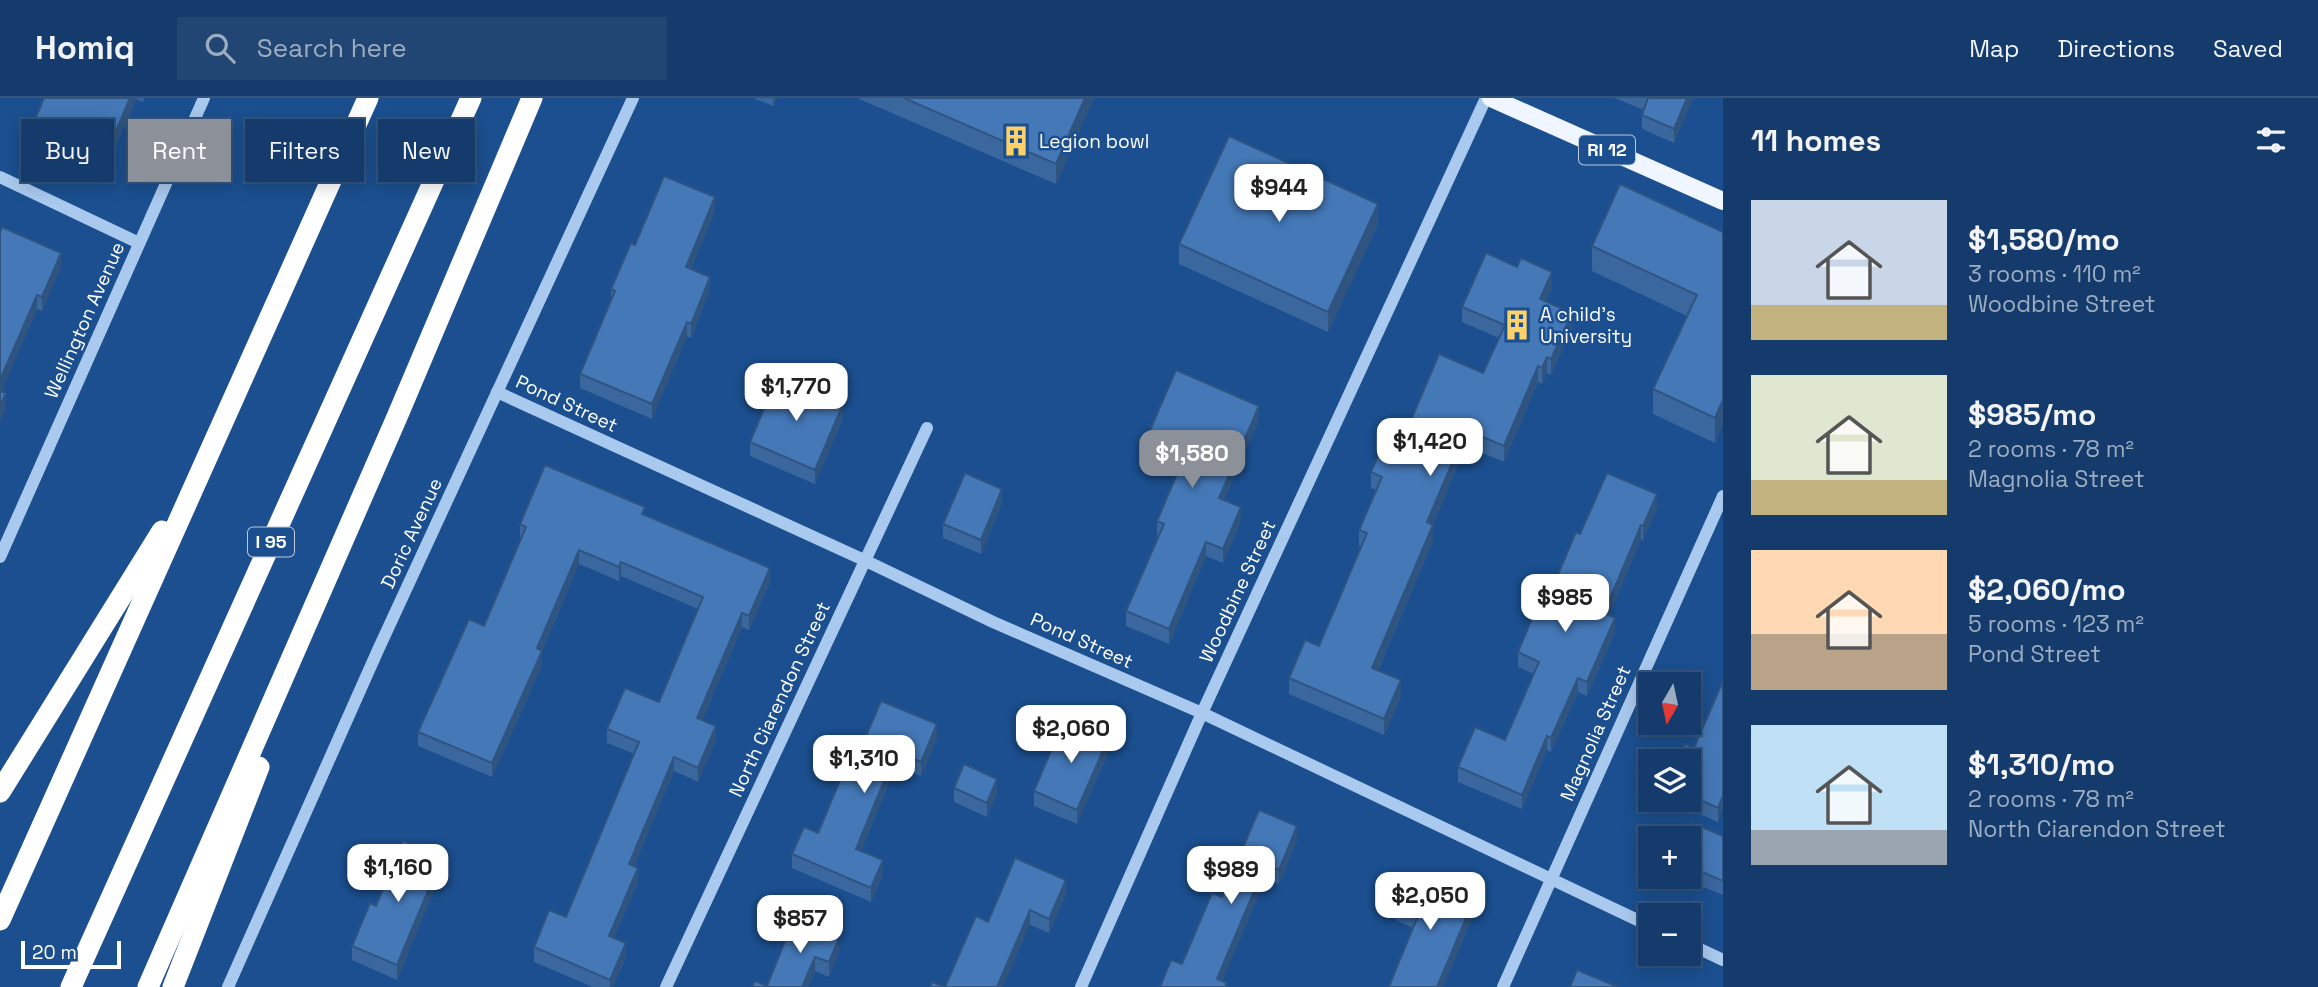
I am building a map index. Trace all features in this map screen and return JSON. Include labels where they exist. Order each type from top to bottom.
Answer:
[{"type":"highway","points":[[0,920],[368,98]]},
{"type":"highway","name":"I 95","points":[[71,987],[471,98]]},
{"type":"highway","points":[[148,987],[397,417],[532,98]]},
{"type":"highway","points":[[173,987],[397,417]]},
{"type":"highway","points":[[0,792],[202,467]]},
{"type":"main road","name":"RI 12","points":[[1488,98],[1723,201]]},
{"type":"street","name":"Wellington Avenue","points":[[0,557],[204,98]]},
{"type":"street","name":"Doric Avenue","points":[[228,987],[378,650],[633,98]]},
{"type":"street","name":"Woodbine Street","points":[[1081,987],[1202,713],[1488,98]]},
{"type":"street","points":[[0,177],[139,243]]},
{"type":"street","name":"Pond Street","points":[[497,392],[993,622],[1202,713],[1638,920]]},
{"type":"street","name":"North Ciarendon Street","points":[[666,987],[927,428]]},
{"type":"street","name":"Magnolia Street","points":[[1503,987],[1723,496]]},
{"type":"street","points":[[1701,950],[1723,960]]},
{"type":"building","points":[[44,98],[130,98],[114,136],[114,119],[35,119]]},
{"type":"building","points":[[904,98],[1085,98],[1056,164]]},
{"type":"building","points":[[1648,98],[1687,98],[1674,129],[1642,115]]},
{"type":"building","points":[[1229,136],[1378,204],[1328,312],[1179,244]]},
{"type":"building","points":[[664,176],[715,197],[686,267],[710,277],[691,324],[687,322],[652,404],[580,374],[615,291],[611,289],[631,243],[635,245]]},
{"type":"building","points":[[1620,184],[1723,232],[1723,400],[1715,418],[1653,389],[1697,295],[1592,246]]},
{"type":"building","points":[[2,227],[61,253],[42,297],[37,295],[0,380],[0,232]]},
{"type":"building","points":[[1486,253],[1517,267],[1521,258],[1552,272],[1540,299],[1572,313],[1551,359],[1547,357],[1542,368],[1538,366],[1504,446],[1466,430],[1427,522],[1433,525],[1372,668],[1401,680],[1384,719],[1289,678],[1305,640],[1319,646],[1367,533],[1359,530],[1382,477],[1371,472],[1391,426],[1406,432],[1439,354],[1483,373],[1505,325],[1462,307]]},
{"type":"building","points":[[1176,370],[1259,406],[1219,498],[1241,507],[1223,549],[1206,542],[1169,629],[1126,611],[1164,524],[1157,521],[1189,446],[1150,430]]},
{"type":"building","points":[[778,376],[843,404],[815,470],[750,442]]},
{"type":"building","points":[[0,391],[6,393],[0,406]]},
{"type":"building","points":[[545,465],[645,507],[642,514],[770,568],[749,616],[742,613],[697,718],[716,726],[698,768],[674,757],[629,864],[638,868],[609,936],[626,943],[610,980],[534,947],[549,910],[566,917],[639,742],[607,729],[625,688],[659,702],[703,597],[621,562],[619,567],[579,550],[537,648],[542,651],[492,763],[418,732],[469,619],[484,626],[526,527],[520,524]]},
{"type":"building","points":[[965,473],[1002,489],[981,540],[943,524]]},
{"type":"building","points":[[1607,473],[1657,494],[1604,613],[1615,618],[1587,682],[1578,678],[1551,738],[1547,736],[1522,795],[1458,767],[1475,727],[1505,740],[1539,662],[1518,652],[1545,588],[1551,591],[1576,532],[1580,534]]},
{"type":"building","points":[[1723,681],[1723,796],[1718,808],[1701,800],[1701,749],[1683,749],[1685,744],[1694,748]]},
{"type":"building","points":[[881,701],[937,724],[921,762],[896,752],[856,849],[883,860],[871,888],[792,854],[804,827],[818,833],[846,766],[852,769]]},
{"type":"building","points":[[1064,720],[1108,739],[1077,810],[1034,791]]},
{"type":"building","points":[[964,764],[997,779],[987,803],[954,788]]},
{"type":"building","points":[[1259,810],[1297,826],[1279,870],[1265,865],[1217,979],[1227,983],[1225,987],[1160,987],[1171,960],[1182,964],[1212,893],[1222,897]]},
{"type":"building","points":[[1701,827],[1723,836],[1723,881],[1701,871]]},
{"type":"building","points":[[403,841],[442,857],[397,965],[352,946],[370,903],[376,906]]},
{"type":"building","points":[[1015,858],[1066,880],[1049,919],[1030,910],[997,987],[945,987],[976,916],[988,922]]},
{"type":"building","points":[[1408,878],[1433,890],[1438,879],[1475,897],[1437,987],[1389,986],[1418,916],[1395,906]]},
{"type":"building","points":[[794,919],[839,938],[829,962],[815,957],[802,987],[752,987],[755,981],[767,986]]},
{"type":"building","points":[[1577,970],[1618,987],[1570,987]]},
{"type":"building","points":[[932,982],[945,987],[930,987]]},
{"type":"place","name":"Legion bowl","points":[[1016,141]]},
{"type":"place","name":"A child's University","points":[[1517,325]]}]
